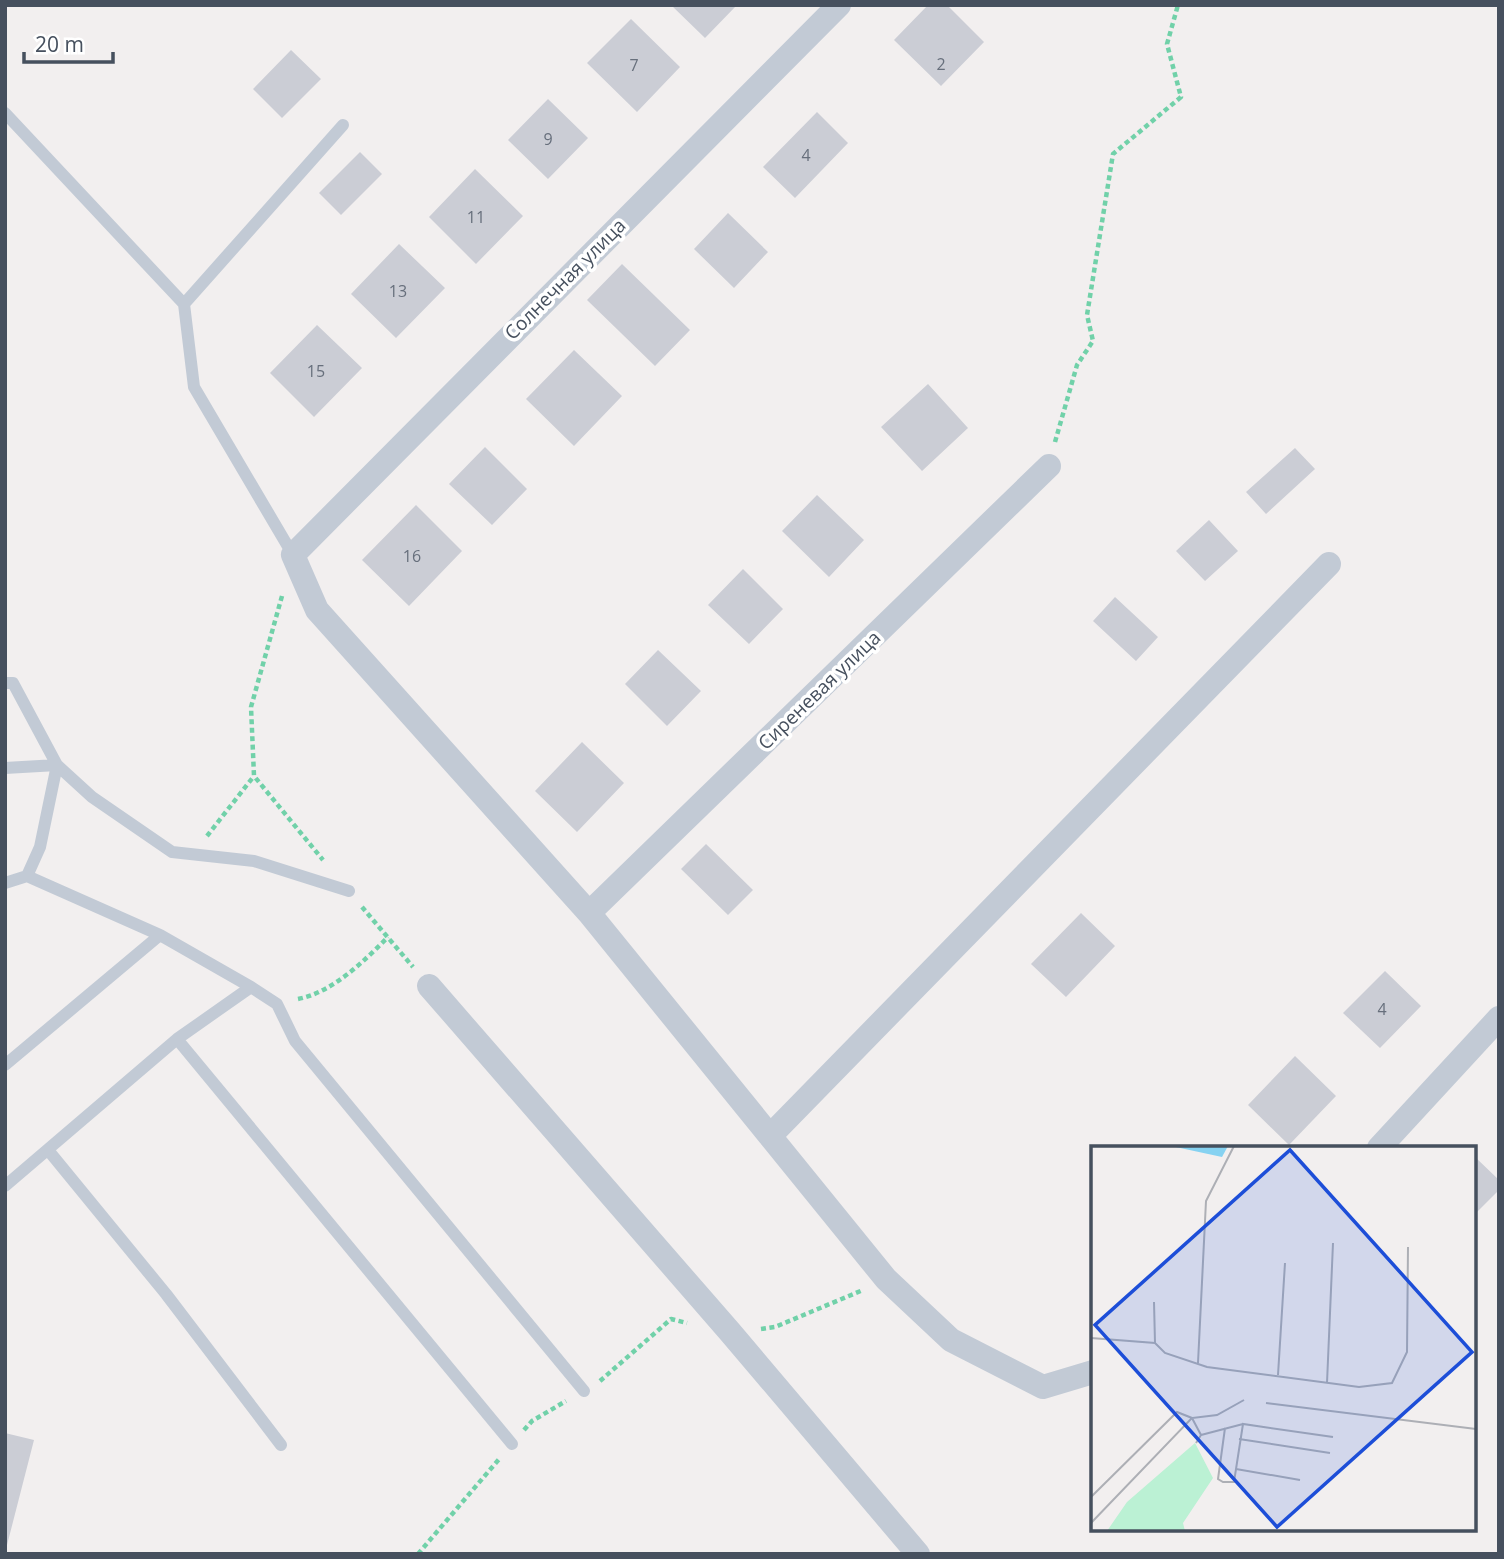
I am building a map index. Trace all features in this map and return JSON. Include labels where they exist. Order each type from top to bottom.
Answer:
[{"type":"street","name":"Солнечная улица","points":[[293,555],[839,5]]},
{"type":"street","name":"Сиреневая улица","points":[[589,913],[1049,466]]},
{"type":"street","points":[[293,555],[317,610],[589,913],[886,1279],[951,1340],[1043,1387],[1091,1373]]},
{"type":"street","points":[[770,1136],[1329,564]]},
{"type":"street","points":[[429,986],[730,1332],[918,1554]]},
{"type":"street","points":[[1381,1146],[1499,1018]]},
{"type":"lane","points":[[5,113],[184,304],[194,387],[293,555]]},
{"type":"lane","points":[[184,304],[342,125]]},
{"type":"lane","points":[[5,683],[13,683],[57,765],[92,797],[172,852],[254,861],[349,891]]},
{"type":"lane","points":[[5,768],[57,765]]},
{"type":"lane","points":[[27,876],[40,847],[57,765]]},
{"type":"lane","points":[[5,883],[27,876],[160,935],[277,1004],[295,1041],[584,1391]]},
{"type":"lane","points":[[5,1065],[160,935]]},
{"type":"lane","points":[[5,1186],[177,1039],[251,987]]},
{"type":"lane","points":[[177,1039],[512,1444]]},
{"type":"lane","points":[[48,1150],[166,1294],[281,1445]]},
{"type":"path","points":[[1049,466],[1077,365],[1093,341],[1087,315],[1114,154],[1181,97],[1167,44],[1178,5]]},
{"type":"path","points":[[293,555],[251,707],[254,776],[429,986]]},
{"type":"path","points":[[172,852],[207,836],[254,776]]},
{"type":"path","points":[[277,1004],[315,996],[362,963],[388,937]]},
{"type":"path","points":[[418,1554],[532,1421],[598,1382],[671,1319],[730,1332],[775,1327],[886,1279]]},
{"type":"building","points":[[671,5],[737,5],[705,38]]},
{"type":"building","points":[[928,5],[947,5],[984,42],[941,86],[894,40]]},
{"type":"building","points":[[631,19],[680,67],[637,112],[587,63]]},
{"type":"building","points":[[291,50],[321,79],[282,118],[253,89]]},
{"type":"building","points":[[548,99],[588,138],[548,179],[508,140]]},
{"type":"building","points":[[817,112],[848,143],[795,198],[763,167]]},
{"type":"building","points":[[360,152],[382,174],[341,215],[319,193]]},
{"type":"building","points":[[475,169],[523,216],[476,264],[429,217]]},
{"type":"building","points":[[728,213],[768,252],[734,288],[694,249]]},
{"type":"building","points":[[399,244],[445,288],[396,338],[351,294]]},
{"type":"building","points":[[622,264],[690,330],[655,366],[587,300]]},
{"type":"building","points":[[317,325],[362,368],[314,417],[270,373]]},
{"type":"building","points":[[574,350],[622,396],[574,446],[526,399]]},
{"type":"building","points":[[928,384],[968,428],[922,471],[881,427]]},
{"type":"building","points":[[485,447],[527,489],[492,525],[449,484]]},
{"type":"building","points":[[1295,448],[1315,469],[1266,514],[1246,492]]},
{"type":"building","points":[[817,495],[864,540],[829,577],[782,531]]},
{"type":"building","points":[[416,505],[462,551],[409,606],[362,560]]},
{"type":"building","points":[[1209,520],[1238,551],[1205,581],[1176,551]]},
{"type":"building","points":[[743,569],[783,609],[749,644],[708,605]]},
{"type":"building","points":[[1115,597],[1158,637],[1136,661],[1093,621]]},
{"type":"building","points":[[658,650],[701,691],[667,726],[625,684]]},
{"type":"building","points":[[582,742],[624,783],[577,832],[535,791]]},
{"type":"building","points":[[706,844],[753,890],[728,915],[681,869]]},
{"type":"building","points":[[1081,913],[1115,946],[1066,997],[1031,964]]},
{"type":"building","points":[[1385,971],[1421,1006],[1380,1048],[1343,1013]]},
{"type":"building","points":[[1295,1056],[1336,1096],[1289,1145],[1248,1105]]},
{"type":"building","points":[[1476,1158],[1499,1180],[1499,1190],[1476,1213]]},
{"type":"building","points":[[5,1433],[34,1440],[6,1549],[5,1549]]}]
